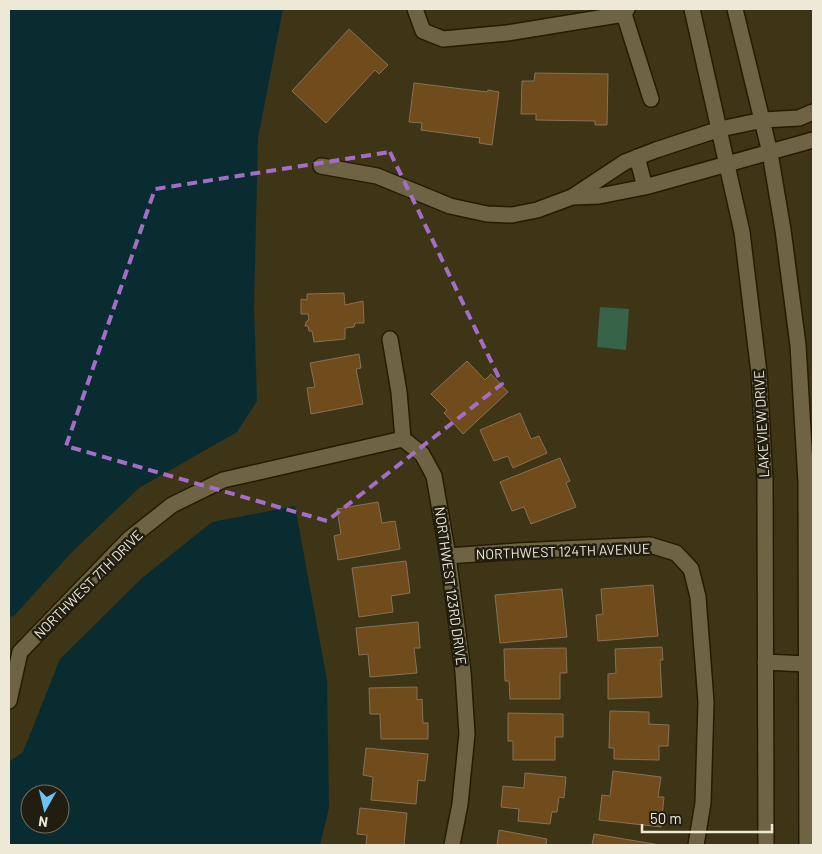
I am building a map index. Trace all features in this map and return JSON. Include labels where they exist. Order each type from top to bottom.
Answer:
[{"type":"street","points":[[415,9],[423,31],[443,39],[507,33],[626,12],[652,99]]},
{"type":"street","name":"LAKEVIEW DRIVE","points":[[692,9],[742,232],[759,373],[765,481],[766,845]]},
{"type":"street","points":[[735,9],[770,153],[783,230],[798,346],[806,482],[807,845]]},
{"type":"street","points":[[321,166],[377,176],[450,206],[487,214],[512,216],[537,210],[572,197],[625,162],[637,157],[720,129],[763,120],[798,118],[813,112]]},
{"type":"street","points":[[572,197],[599,196],[645,188],[813,140]]},
{"type":"street","points":[[637,157],[645,188]]},
{"type":"street","points":[[390,339],[400,392],[403,439]]},
{"type":"street","name":"NORTHWEST 123RD DRIVE","points":[[403,439],[422,454],[434,476],[448,556],[463,672],[467,734],[460,804],[452,845]]},
{"type":"street","name":"NORTHWEST 7TH DRIVE","points":[[9,701],[20,652],[129,540],[172,505],[224,480],[403,439]]},
{"type":"street","name":"NORTHWEST 124TH AVENUE","points":[[448,556],[517,550],[650,545],[676,553],[691,569],[698,597],[706,702],[703,802],[696,845]]},
{"type":"street","points":[[765,662],[806,664]]},
{"type":"highlighted area","points":[[390,152],[502,384],[327,521],[66,446],[155,189]]},
{"type":"green space","points":[[600,307],[629,309],[626,350],[597,347]]},
{"type":"water","points":[[9,9],[283,9],[258,138],[254,306],[257,401],[237,432],[139,488],[71,553],[14,616],[9,617]]},
{"type":"water","points":[[295,506],[327,680],[329,808],[320,845],[9,845],[9,762],[23,752],[60,659],[142,578],[212,522]]},
{"type":"building","points":[[349,29],[388,65],[379,74],[375,70],[326,123],[292,91]]},
{"type":"building","points":[[535,73],[608,74],[607,125],[595,125],[595,121],[536,120],[536,114],[521,114],[522,81],[534,81]]},
{"type":"building","points":[[414,83],[499,92],[492,145],[479,143],[480,138],[421,130],[422,123],[409,122]]},
{"type":"building","points":[[344,293],[345,305],[363,301],[364,323],[355,323],[354,327],[345,328],[345,339],[314,342],[312,331],[309,331],[308,326],[305,326],[309,319],[308,314],[301,314],[301,299],[307,300],[307,294]]},
{"type":"building","points":[[359,354],[361,368],[356,369],[363,404],[311,414],[307,388],[315,387],[310,363]]},
{"type":"building","points":[[467,361],[485,380],[491,374],[508,392],[463,434],[444,413],[447,410],[431,394]]},
{"type":"building","points":[[520,413],[531,439],[539,436],[547,453],[513,468],[508,456],[494,461],[480,430]]},
{"type":"building","points":[[560,458],[570,481],[566,483],[576,507],[531,524],[524,507],[512,511],[500,482]]},
{"type":"building","points":[[378,502],[382,523],[395,521],[400,549],[338,560],[334,536],[341,534],[337,509]]},
{"type":"building","points":[[406,561],[410,593],[391,596],[393,612],[359,617],[352,568]]},
{"type":"building","points":[[653,585],[658,636],[598,641],[596,615],[603,614],[601,589]]},
{"type":"building","points":[[562,589],[567,637],[500,643],[495,595]]},
{"type":"building","points":[[418,622],[420,648],[414,648],[417,673],[370,677],[368,654],[359,655],[356,628]]},
{"type":"building","points":[[662,647],[663,660],[660,660],[662,697],[608,699],[608,674],[616,673],[615,649]]},
{"type":"building","points":[[566,648],[567,673],[560,673],[560,699],[510,699],[509,681],[505,681],[504,649]]},
{"type":"building","points":[[417,687],[417,700],[422,699],[423,723],[428,723],[428,739],[381,739],[380,714],[370,714],[369,688]]},
{"type":"building","points":[[610,711],[649,712],[649,724],[669,725],[668,746],[659,746],[659,760],[614,759],[614,748],[609,748]]},
{"type":"building","points":[[508,713],[563,714],[563,737],[555,737],[555,760],[513,760],[513,741],[508,741]]},
{"type":"building","points":[[366,748],[428,754],[425,781],[418,780],[416,804],[371,800],[373,777],[363,775]]},
{"type":"building","points":[[613,771],[661,777],[658,797],[664,797],[661,827],[599,820],[602,795],[610,796]]},
{"type":"building","points":[[525,773],[566,777],[564,798],[559,797],[557,812],[552,812],[550,824],[518,821],[519,809],[501,807],[503,786],[524,788]]},
{"type":"building","points":[[360,808],[407,813],[404,845],[366,845],[367,835],[357,834]]},
{"type":"building","points":[[499,830],[547,839],[546,845],[497,845]]},
{"type":"building","points":[[594,834],[660,845],[592,845]]}]
